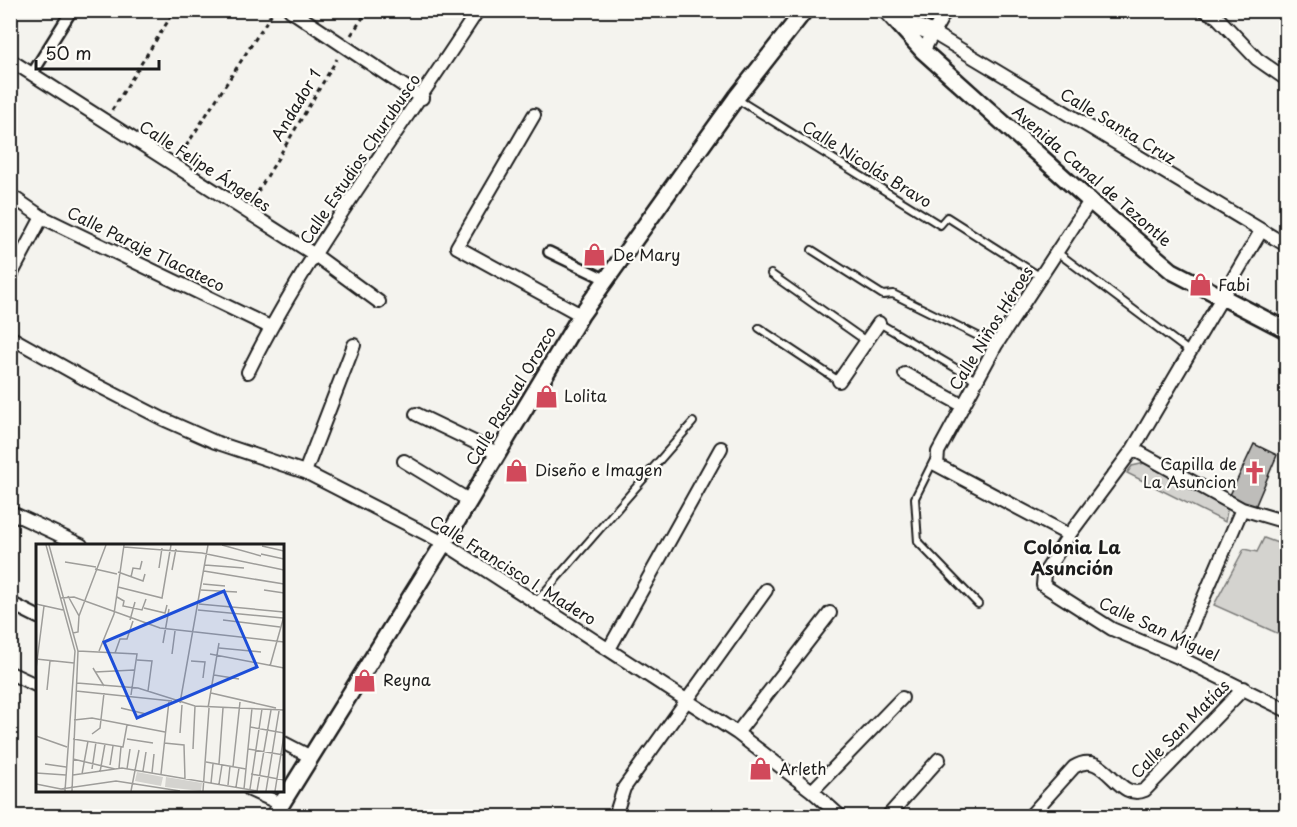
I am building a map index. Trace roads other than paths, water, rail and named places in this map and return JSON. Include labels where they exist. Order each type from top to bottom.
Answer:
[{"type":"street","points":[[32,74],[72,10]]},
{"type":"street","points":[[290,10],[422,98]]},
{"type":"street","name":"Calle Estudios Churubusco","points":[[248,372],[270,327],[315,255],[422,98],[478,10]]},
{"type":"street","name":"Calle Pascual Orozco","points":[[277,810],[470,501],[581,315],[736,98],[805,10]]},
{"type":"street","points":[[923,51],[946,10]]},
{"type":"street","points":[[1204,10],[1217,17],[1257,59],[1287,79]]},
{"type":"street","name":"Avenida Canal de Tezontle","points":[[891,15],[933,33]]},
{"type":"street","name":"Avenida Canal de Tezontle","points":[[891,15],[923,51],[1090,201],[1172,271],[1221,299],[1287,330]]},
{"type":"street","name":"Calle Santa Cruz","points":[[933,33],[1287,245]]},
{"type":"street","name":"Calle Felipe Ángeles","points":[[10,60],[315,255],[380,302]]},
{"type":"street","points":[[534,115],[457,247],[581,315]]},
{"type":"street","name":"Calle Paraje Tlacateco","points":[[10,195],[42,218],[270,327]]},
{"type":"street","name":"Calle Niños Héroes","points":[[938,452],[996,345],[1090,201]]},
{"type":"street","points":[[10,277],[42,218]]},
{"type":"street","points":[[938,452],[937,465],[947,472],[1069,536],[1133,450],[1261,231]]},
{"type":"street","points":[[549,252],[607,280]]},
{"type":"street","points":[[839,381],[879,323]]},
{"type":"street","name":"Calle Francisco I. Madero","points":[[10,337],[163,419],[215,442],[305,472],[444,543],[737,733],[813,790],[840,816]]},
{"type":"street","points":[[305,472],[354,345]]},
{"type":"street","points":[[904,374],[962,405]]},
{"type":"street","points":[[416,414],[497,453]]},
{"type":"street","points":[[609,650],[721,448]]},
{"type":"street","points":[[1133,450],[1242,509],[1287,522]]},
{"type":"street","points":[[404,461],[470,501]]},
{"type":"street","points":[[1178,657],[1242,509]]},
{"type":"street","points":[[10,512],[79,544]]},
{"type":"street","name":"Calle San Miguel","points":[[1069,536],[1044,574],[1043,585],[1051,593],[1112,629],[1178,657],[1287,710]]},
{"type":"street","points":[[615,816],[624,788],[766,590]]},
{"type":"street","points":[[10,603],[36,615]]},
{"type":"street","points":[[737,733],[830,613]]},
{"type":"street","points":[[10,673],[36,685]]},
{"type":"street","name":"Calle San Matías","points":[[1030,816],[1074,767],[1083,762],[1091,761],[1100,766],[1128,791],[1137,793],[1145,790],[1244,688]]},
{"type":"street","points":[[813,790],[902,698]]},
{"type":"street","points":[[284,743],[311,756]]},
{"type":"street","points":[[888,816],[939,759]]},
{"type":"street","points":[[253,791],[277,810]]},
{"type":"lane","points":[[1280,10],[1287,16]]},
{"type":"lane","name":"Calle Nicolás Bravo","points":[[736,98],[940,225],[947,217],[1041,277]]},
{"type":"lane","points":[[812,250],[883,296],[893,294],[996,345]]},
{"type":"lane","points":[[1058,253],[1190,352]]},
{"type":"lane","points":[[771,274],[866,341]]},
{"type":"lane","points":[[879,323],[976,380]]},
{"type":"lane","points":[[759,327],[839,381]]},
{"type":"lane","points":[[536,602],[693,422]]},
{"type":"lane","points":[[938,452],[915,498],[918,542],[978,604]]},
{"type":"place","name":"De Mary","points":[[595,255]]},
{"type":"place","name":"Fabi","points":[[1200,285]]},
{"type":"place","name":"Lolita","points":[[546,396]]},
{"type":"place","name":"Diseño e Imagen","points":[[517,470]]},
{"type":"place","name":"Capilla de La Asuncion","points":[[1255,473]]},
{"type":"place","name":"Reyna","points":[[365,680]]},
{"type":"place","name":"Arleth","points":[[761,769]]},
{"type":"district","name":"Colonia La Asunción","points":[[1072,558]]}]
